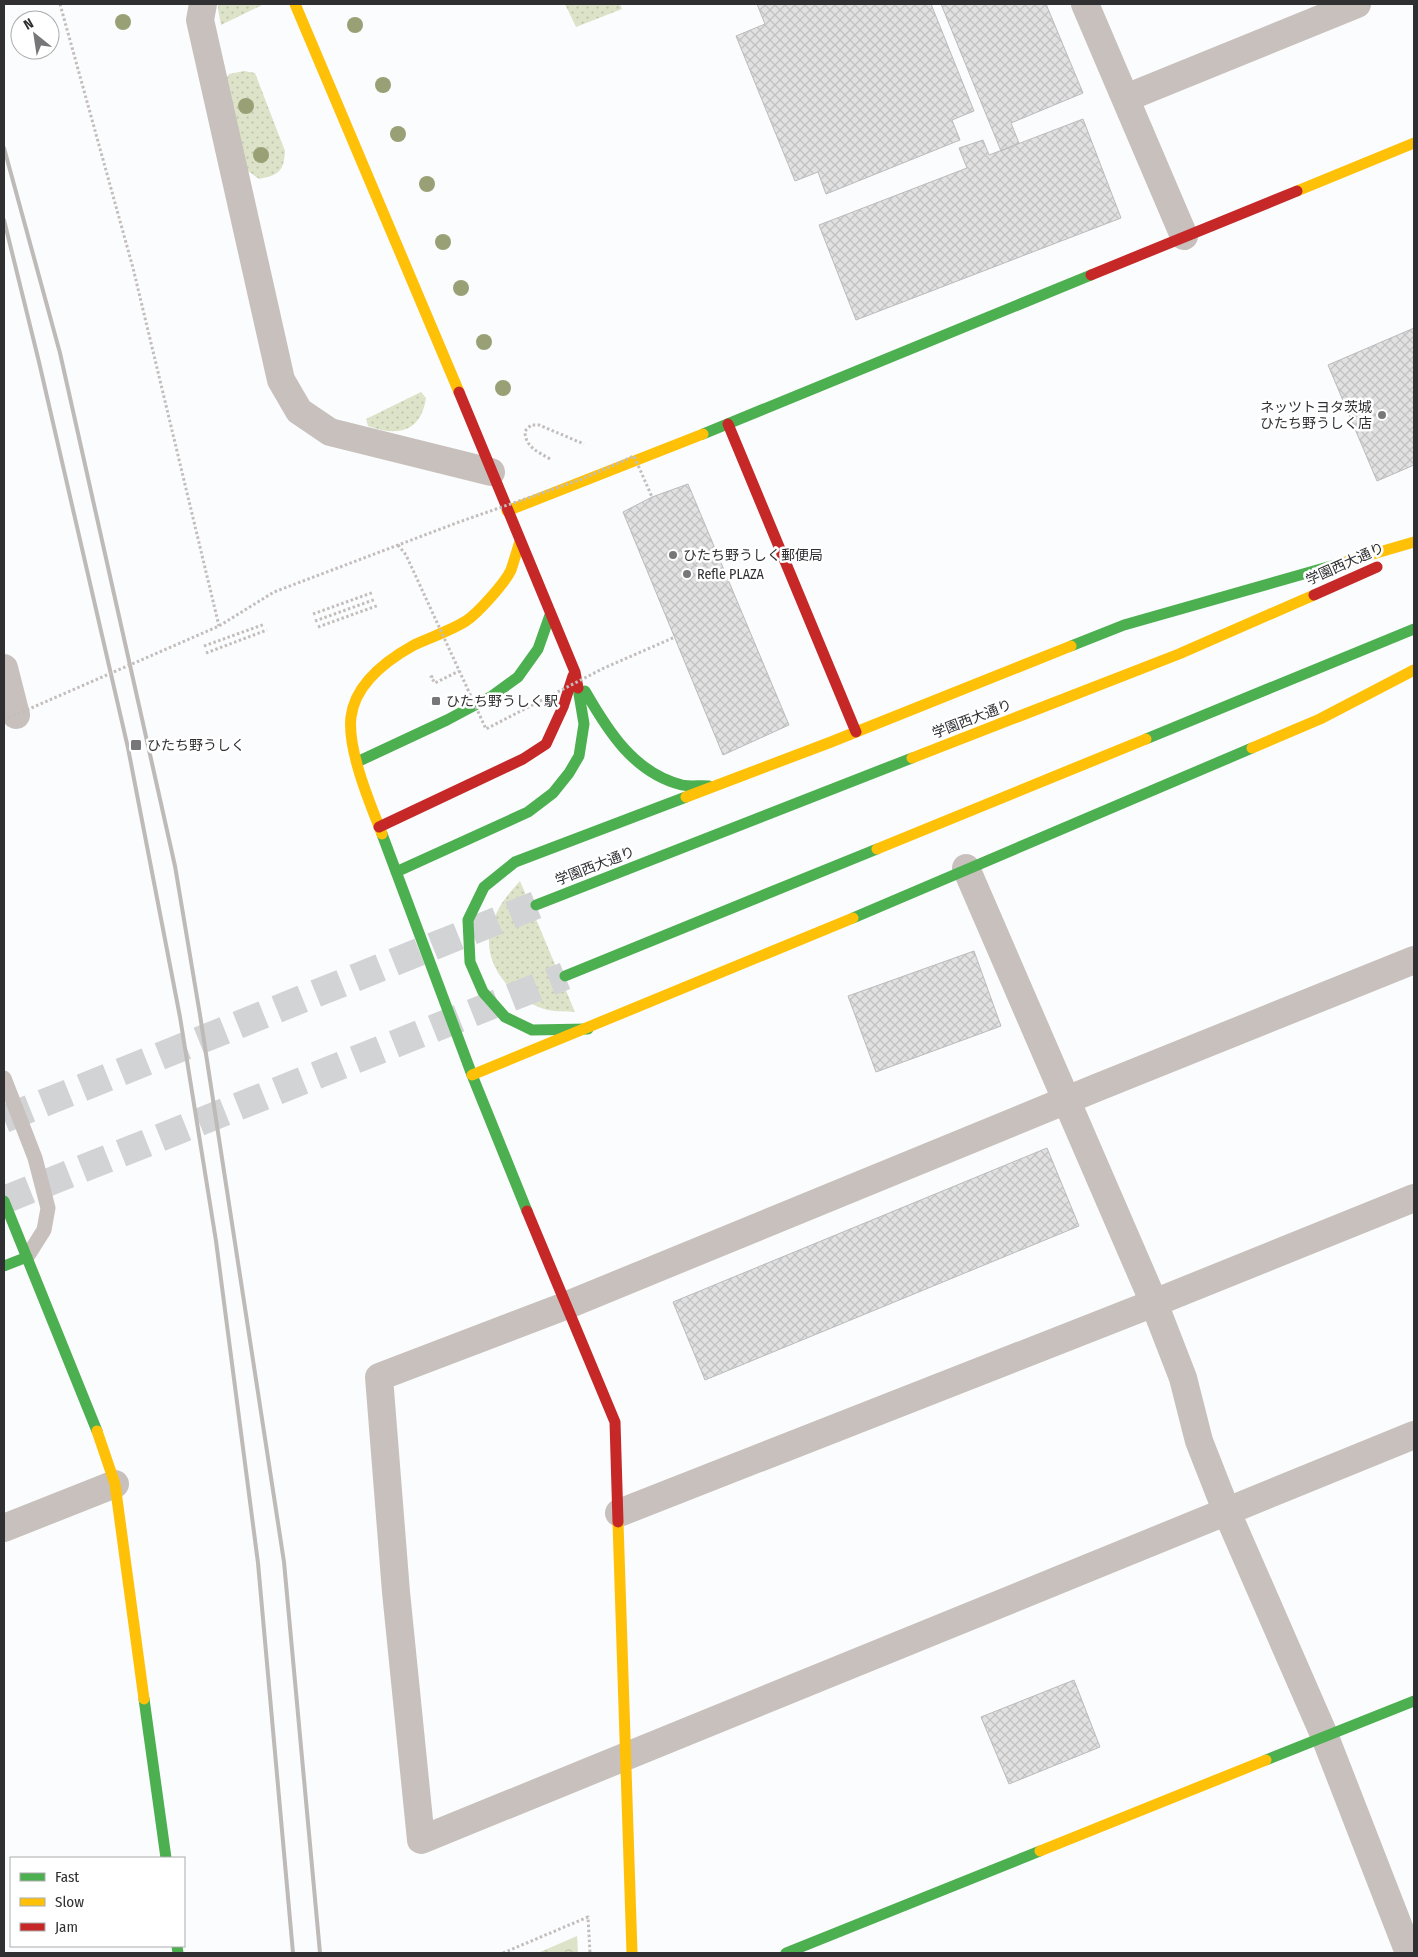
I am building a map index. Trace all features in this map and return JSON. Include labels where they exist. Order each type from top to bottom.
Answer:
[{"type":"street","points":[[203,4],[200,20],[281,380],[298,411],[330,432],[491,472]]},
{"type":"street","points":[[295,4],[575,672],[603,723],[630,756],[659,777],[683,785],[715,786]]},
{"type":"street","points":[[1085,4],[1184,236]]},
{"type":"street","points":[[1126,98],[1357,4]]},
{"type":"street","points":[[507,511],[728,424],[1184,236],[1414,144]]},
{"type":"street","points":[[728,424],[856,732]]},
{"type":"street","points":[[520,541],[510,572],[484,605],[466,621],[413,646],[373,675],[362,689],[351,716],[352,732],[357,762],[379,826],[472,1075],[564,1306],[615,1422],[619,1513],[624,1757],[632,1953]]},
{"type":"street","points":[[588,1029],[532,1030],[505,1017],[484,992],[470,962],[468,920],[484,887],[515,862],[856,732],[1124,624],[1414,542]]},
{"type":"street","name":"学園西大通り","points":[[536,905],[1180,654],[1414,550]]},
{"type":"street","points":[[357,762],[447,720],[492,696],[518,677],[538,649],[550,614]]},
{"type":"street","points":[[565,976],[1414,629]]},
{"type":"street","points":[[4,668],[10,717]]},
{"type":"street","points":[[472,1075],[588,1029],[1320,719],[1414,670]]},
{"type":"street","points":[[379,826],[523,760],[546,744],[563,707],[575,672]]},
{"type":"street","points":[[396,872],[528,812],[553,793],[569,773],[579,756],[584,724],[575,672]]},
{"type":"street","points":[[966,868],[1154,1303],[1183,1378],[1199,1441],[1226,1510],[1325,1737],[1409,1953]]},
{"type":"street","points":[[1414,960],[1065,1100],[564,1306],[379,1377],[396,1592],[421,1840],[1414,1434]]},
{"type":"street","points":[[619,1513],[1154,1303],[1414,1198]]},
{"type":"street","points":[[4,1201],[97,1432],[115,1484],[166,1857]]},
{"type":"street","points":[[4,1266],[27,1257]]},
{"type":"street","points":[[4,1528],[115,1484]]},
{"type":"street","points":[[786,1953],[1414,1701]]},
{"type":"lane","points":[[4,1078],[35,1158],[48,1208],[44,1230],[27,1257]]},
{"type":"path","points":[[60,4],[133,268],[219,626]]},
{"type":"path","points":[[551,460],[528,445],[524,431],[531,426],[539,425],[586,445]]},
{"type":"path","points":[[10,717],[219,626],[274,592],[582,479],[634,456],[652,497]]},
{"type":"path","points":[[574,474],[582,479]]},
{"type":"path","points":[[398,545],[406,555],[486,729],[604,668],[675,637]]},
{"type":"path","points":[[313,614],[374,592]]},
{"type":"path","points":[[314,621],[376,599]]},
{"type":"path","points":[[318,627],[378,605]]},
{"type":"path","points":[[204,646],[265,624]]},
{"type":"path","points":[[206,652],[267,630]]},
{"type":"path","points":[[438,674],[431,677],[435,684],[459,671]]},
{"type":"path","points":[[503,1953],[588,1917],[590,1953]]},
{"type":"green space","points":[[218,4],[264,4],[221,25]]},
{"type":"green space","points":[[565,4],[620,4],[622,9],[576,27]]},
{"type":"green space","points":[[244,71],[255,73],[285,151],[283,164],[279,171],[271,176],[259,179],[248,171],[223,85],[229,74]]},
{"type":"green space","points":[[421,392],[426,398],[419,418],[413,425],[398,431],[368,426],[366,419]]},
{"type":"green space","points":[[520,881],[575,1012],[548,1010],[526,1001],[506,984],[493,963],[489,938],[492,925],[497,912],[507,896]]},
{"type":"green space","points":[[577,1936],[578,1953],[538,1953]]},
{"type":"building","points":[[757,4],[931,4],[974,111],[952,120],[960,140],[826,194],[818,172],[795,181],[736,36],[765,24]]},
{"type":"building","points":[[941,4],[1046,4],[1083,93],[1011,123],[1019,143],[1001,151]]},
{"type":"building","points":[[1083,119],[1121,218],[856,320],[819,225],[967,168],[959,148],[983,140],[989,155]]},
{"type":"building","name":"ネッツトヨタ茨城 ひたち野うしく店","points":[[1414,328],[1414,465],[1377,481],[1328,365]]},
{"type":"building","name":"Refle PLAZA","points":[[688,484],[789,725],[723,755],[623,512],[652,497]]},
{"type":"building","points":[[974,951],[1001,1026],[876,1072],[848,996]]},
{"type":"building","points":[[1047,1148],[1079,1226],[705,1380],[673,1302]]},
{"type":"building","points":[[1074,1680],[1100,1747],[1009,1784],[981,1717]]},
{"type":"tunnel","points":[[4,1119],[536,905]]},
{"type":"tunnel","points":[[4,1200],[565,976]]},
{"type":"railway","points":[[4,148],[60,353],[175,866],[200,1015],[284,1562],[320,1953]]},
{"type":"railway","points":[[4,220],[39,362],[128,748],[180,1017],[216,1241],[258,1563],[293,1953]]},
{"type":"traffic: fast","points":[[703,434],[1091,275]]},
{"type":"traffic: fast","points":[[1071,646],[1124,625],[1342,563]]},
{"type":"traffic: fast","points":[[357,762],[447,720],[492,696],[518,677],[538,649],[550,615]]},
{"type":"traffic: fast","points":[[1146,739],[1414,629]]},
{"type":"traffic: fast","points":[[396,872],[528,812],[553,793],[569,773],[579,756],[584,724],[578,688]]},
{"type":"traffic: fast","points":[[585,691],[613,735],[636,761],[665,779],[682,785],[709,786]]},
{"type":"traffic: fast","points":[[853,918],[1252,748]]},
{"type":"traffic: fast","points":[[536,905],[912,758]]},
{"type":"traffic: fast","points":[[588,1029],[532,1030],[505,1017],[483,992],[470,962],[468,920],[484,887],[515,862],[686,797]]},
{"type":"traffic: fast","points":[[382,834],[472,1075],[527,1211]]},
{"type":"traffic: fast","points":[[565,976],[877,849]]},
{"type":"traffic: fast","points":[[4,1201],[97,1431]]},
{"type":"traffic: fast","points":[[4,1266],[27,1257]]},
{"type":"traffic: fast","points":[[144,1699],[166,1857]]},
{"type":"traffic: fast","points":[[1266,1760],[1414,1701]]},
{"type":"traffic: fast","points":[[786,1953],[1040,1851]]},
{"type":"traffic: fast","points":[[177,1947],[178,1953]]},
{"type":"traffic: slow","points":[[295,4],[459,392]]},
{"type":"traffic: slow","points":[[1297,191],[1414,143]]},
{"type":"traffic: slow","points":[[507,511],[703,434]]},
{"type":"traffic: slow","points":[[382,834],[352,745],[351,717],[359,694],[374,674],[393,658],[414,645],[460,625],[477,611],[508,576],[520,541]]},
{"type":"traffic: slow","points":[[1342,563],[1414,542]]},
{"type":"traffic: slow","points":[[912,758],[1179,654],[1314,595]]},
{"type":"traffic: slow","points":[[686,797],[831,742],[1071,646]]},
{"type":"traffic: slow","points":[[1252,748],[1320,719],[1414,670]]},
{"type":"traffic: slow","points":[[877,849],[1146,739]]},
{"type":"traffic: slow","points":[[472,1075],[853,918]]},
{"type":"traffic: slow","points":[[97,1431],[115,1484],[144,1699]]},
{"type":"traffic: slow","points":[[618,1522],[632,1953]]},
{"type":"traffic: slow","points":[[1040,1851],[1266,1760]]},
{"type":"traffic: jam","points":[[1091,275],[1297,191]]},
{"type":"traffic: jam","points":[[459,392],[575,672],[578,688]]},
{"type":"traffic: jam","points":[[728,424],[856,732]]},
{"type":"traffic: jam","points":[[1314,595],[1377,567]]},
{"type":"traffic: jam","points":[[379,827],[523,759],[546,744],[563,707],[573,676]]},
{"type":"traffic: jam","points":[[527,1211],[615,1422],[618,1522]]},
{"type":"place","name":"ネッツトヨタ茨城 ひたち野うしく店","points":[[1382,415]]},
{"type":"place","name":"ひたち野うしく郵便局","points":[[673,555]]},
{"type":"place","name":"Refle PLAZA","points":[[687,574]]},
{"type":"place","name":"ひたち野うしく駅","points":[[436,701]]},
{"type":"place","name":"ひたち野うしく","points":[[136,745]]}]
